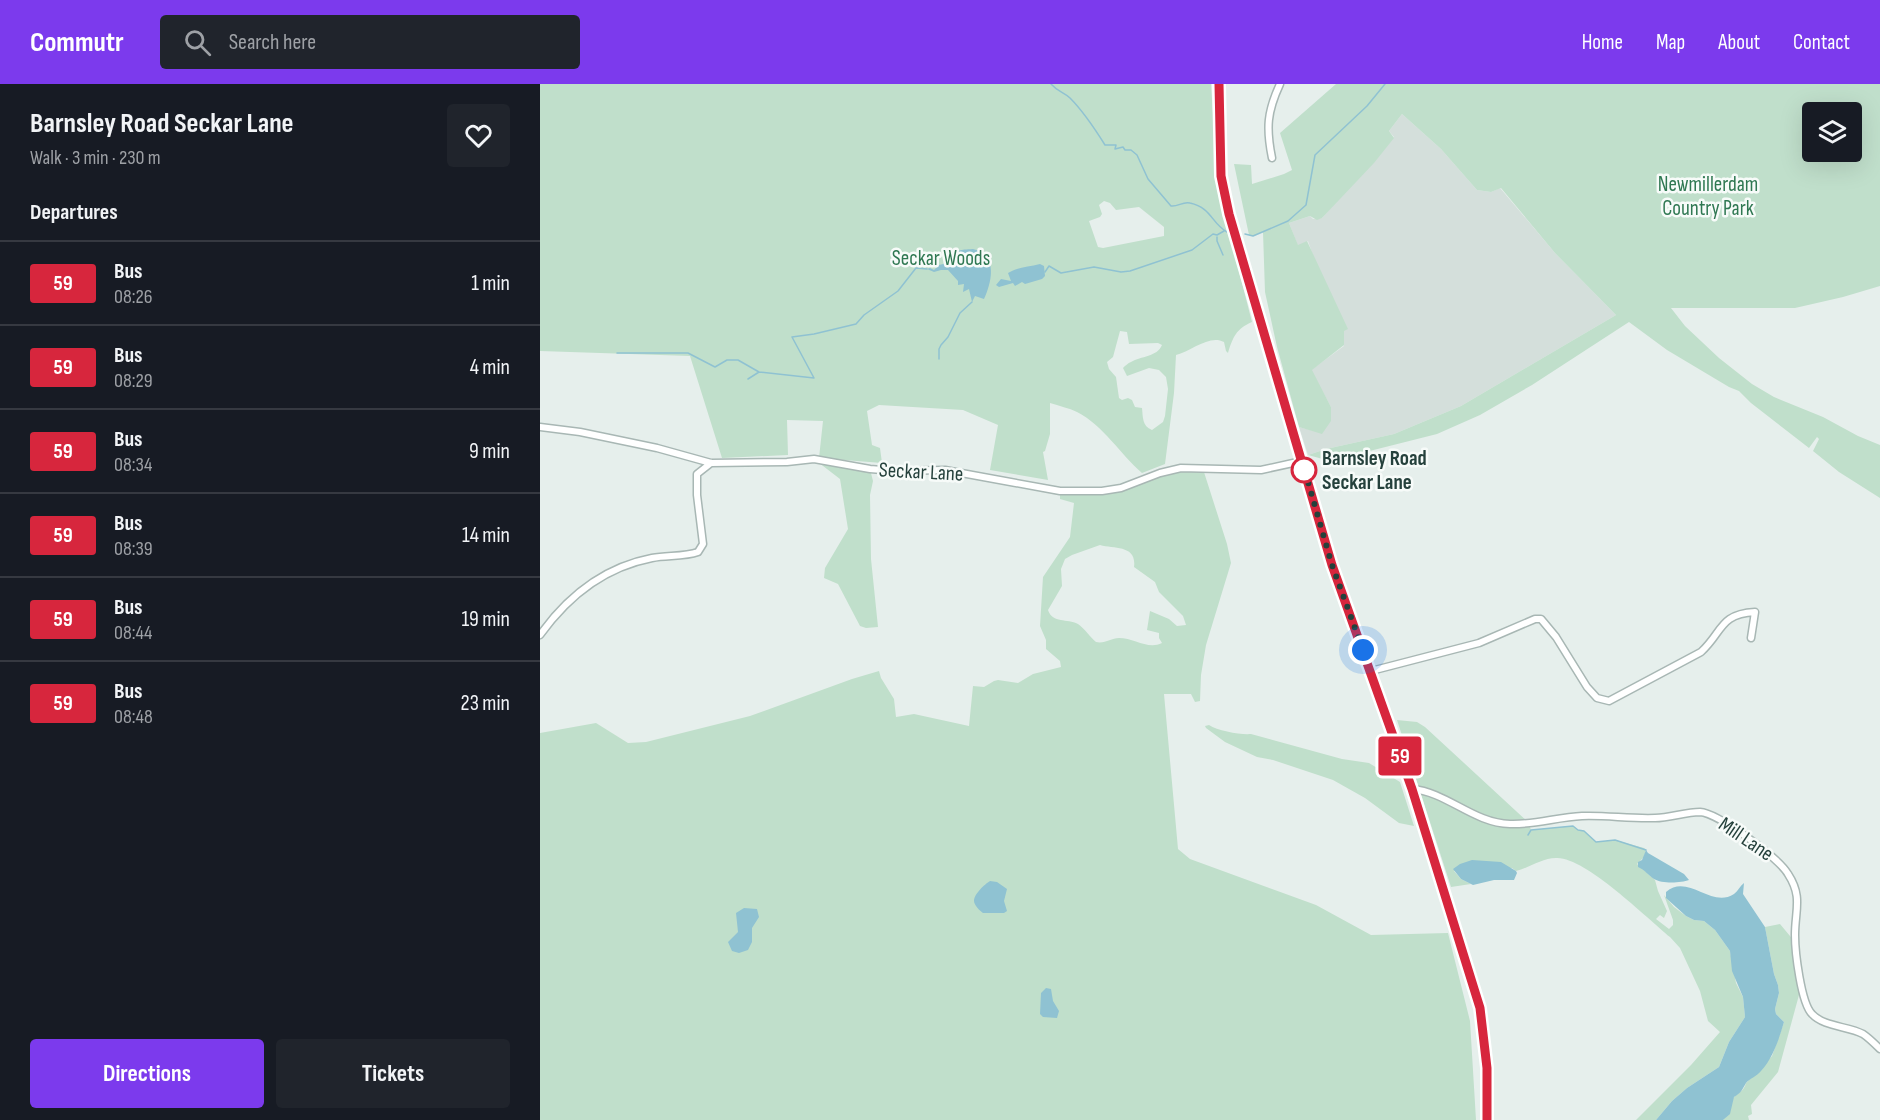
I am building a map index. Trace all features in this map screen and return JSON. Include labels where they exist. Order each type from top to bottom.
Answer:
[{"type":"main road","points":[[1219,84],[1221,176],[1224,196],[1262,333],[1332,565],[1412,789],[1480,1008],[1487,1068],[1487,1120]]},
{"type":"street","points":[[1272,158],[1267,123],[1272,101],[1280,84]]},
{"type":"street","name":"Seckar Lane","points":[[540,427],[580,432],[657,448],[711,463],[787,462],[814,459],[875,470],[945,470],[1060,491],[1082,492],[1121,488],[1160,473],[1181,468],[1262,470],[1302,461]]},
{"type":"street","points":[[540,635],[568,602],[606,573],[647,559],[698,552],[703,544],[697,474],[711,463]]},
{"type":"street","points":[[1371,671],[1479,643],[1535,619],[1541,619],[1556,637],[1587,687],[1597,698],[1609,701],[1701,652],[1727,620],[1735,616],[1755,612],[1751,638]]},
{"type":"street","name":"Mill Lane","points":[[1412,789],[1426,790],[1478,817],[1510,824],[1583,816],[1656,818],[1702,812],[1711,816],[1759,845],[1780,863],[1792,881],[1799,905],[1795,942],[1804,996],[1813,1015],[1862,1034],[1880,1049]]},
{"type":"shaded area","points":[[1402,114],[1441,149],[1477,190],[1491,192],[1500,188],[1555,253],[1616,315],[1461,406],[1394,434],[1308,455],[1299,427],[1322,433],[1331,407],[1311,370],[1344,346],[1308,241],[1298,246],[1289,223],[1310,216],[1313,219],[1322,218],[1394,137],[1389,131]]},
{"type":"green space","name":"Seckar Woods","points":[[540,84],[1211,84],[1218,190],[1252,322],[1236,334],[1228,353],[1224,342],[1213,340],[1176,355],[1174,393],[1165,464],[1142,473],[1104,432],[1087,418],[1050,403],[1050,434],[1043,452],[1048,480],[990,470],[998,425],[963,410],[879,405],[867,411],[872,445],[880,448],[882,463],[819,458],[823,421],[787,420],[788,455],[722,458],[690,356],[540,351]],"holes":[[[1104,201],[1110,203],[1116,210],[1139,207],[1164,227],[1164,236],[1103,248],[1098,247],[1089,221],[1100,217],[1102,214],[1099,205]],[[1120,331],[1127,332],[1129,344],[1158,343],[1162,345],[1153,354],[1130,362],[1123,368],[1127,376],[1149,368],[1159,370],[1166,377],[1168,389],[1165,416],[1163,422],[1152,430],[1145,424],[1142,408],[1135,407],[1132,400],[1128,398],[1122,400],[1119,398],[1116,377],[1109,369],[1107,362],[1113,357]]]},
{"type":"green space","name":"Newmillerdam Country Park","points":[[1336,84],[1880,84],[1880,286],[1795,308],[1671,308],[1685,326],[1719,358],[1752,384],[1774,397],[1823,417],[1880,445],[1880,498],[1839,472],[1813,451],[1819,439],[1817,437],[1809,448],[1739,391],[1667,350],[1629,322],[1532,385],[1480,415],[1437,434],[1330,461],[1308,455],[1394,434],[1461,406],[1616,315],[1555,253],[1501,188],[1491,192],[1477,190],[1441,149],[1402,114],[1389,131],[1394,138],[1374,163],[1322,218],[1317,220],[1310,216],[1289,223],[1298,245],[1307,241],[1348,329],[1344,331],[1344,345],[1312,370],[1331,407],[1331,421],[1322,434],[1299,427],[1265,292],[1263,232],[1253,236],[1249,235],[1234,164],[1251,165],[1252,184],[1292,170],[1280,133]]},
{"type":"green space","points":[[814,459],[870,469],[873,481],[870,495],[871,559],[878,627],[860,626],[838,584],[824,578],[825,568],[848,529],[840,479]]},
{"type":"green space","points":[[1181,468],[1203,469],[1227,544],[1231,563],[1206,645],[1200,701],[1195,702],[1191,694],[1164,694],[1178,849],[1190,859],[1316,905],[1371,935],[1448,933],[1470,1021],[1476,1120],[540,1120],[540,733],[596,723],[628,743],[646,742],[750,716],[879,671],[894,699],[896,717],[914,714],[969,726],[973,686],[984,687],[998,680],[1018,683],[1033,674],[1061,667],[1060,661],[1046,649],[1046,640],[1040,626],[1043,577],[1070,537],[1074,503],[1060,499],[1060,491],[1102,491]],"holes":[[[1100,545],[1129,551],[1134,560],[1134,567],[1155,582],[1159,592],[1183,616],[1186,625],[1177,626],[1169,619],[1150,611],[1147,630],[1159,633],[1162,643],[1151,645],[1119,638],[1096,642],[1078,624],[1053,617],[1048,610],[1062,586],[1061,569],[1065,559]]]},
{"type":"green space","points":[[1397,720],[1417,722],[1425,727],[1528,822],[1531,830],[1573,826],[1584,831],[1596,842],[1615,840],[1644,848],[1646,850],[1644,857],[1637,864],[1655,880],[1667,911],[1664,918],[1660,915],[1656,919],[1669,929],[1673,925],[1664,895],[1686,916],[1704,921],[1715,930],[1730,951],[1736,983],[1743,997],[1745,1017],[1729,1042],[1719,1067],[1687,1088],[1656,1120],[1636,1120],[1691,1065],[1720,1032],[1708,1021],[1700,991],[1680,948],[1615,890],[1598,877],[1568,860],[1551,858],[1516,871],[1512,868],[1454,871],[1461,879],[1471,884],[1451,887]]},
{"type":"green space","points":[[1209,725],[1224,731],[1251,734],[1342,759],[1369,763],[1400,782],[1414,826],[1399,823],[1365,798],[1333,780],[1257,757],[1225,742],[1206,728],[1205,726]]},
{"type":"green space","points":[[1780,924],[1795,942],[1802,984],[1778,1072],[1751,1105],[1752,1114],[1748,1116],[1749,1120],[1723,1120],[1734,1097],[1743,1090],[1746,1083],[1772,1056],[1784,1022],[1776,1014],[1775,1009],[1779,993],[1765,927]]},
{"type":"water","points":[[973,249],[981,252],[990,263],[991,277],[984,299],[975,296],[972,302],[969,289],[963,292],[964,284],[958,285],[958,281],[948,270],[934,272],[927,269],[934,270],[939,265],[947,263],[960,250]]},
{"type":"water","points":[[1040,264],[1044,266],[1045,276],[1042,279],[1025,284],[1022,282],[1015,286],[1013,283],[999,287],[996,285],[1001,279],[1011,281],[1008,273],[1012,271]]},
{"type":"water","points":[[1646,850],[1684,874],[1689,880],[1662,882],[1654,879],[1638,867],[1638,862],[1642,860]]},
{"type":"water","points":[[1472,860],[1501,862],[1517,873],[1514,880],[1494,880],[1473,885],[1461,879],[1453,869]]},
{"type":"water","points":[[990,881],[997,882],[1007,889],[1004,901],[1007,911],[1004,913],[983,913],[975,904],[976,895]]},
{"type":"water","points":[[1744,883],[1743,894],[1765,927],[1778,985],[1779,993],[1775,1009],[1776,1014],[1784,1022],[1778,1042],[1765,1066],[1734,1097],[1730,1114],[1723,1120],[1656,1120],[1687,1088],[1719,1067],[1729,1042],[1745,1017],[1743,997],[1732,971],[1730,951],[1715,930],[1704,921],[1686,916],[1666,898],[1666,892],[1674,887],[1683,886],[1708,895],[1725,897],[1734,894]]},
{"type":"water","points":[[744,908],[757,909],[759,917],[752,928],[752,942],[748,950],[739,953],[732,951],[728,942],[738,932],[736,913]]},
{"type":"water","points":[[1046,988],[1051,989],[1053,1001],[1059,1011],[1057,1018],[1043,1017],[1040,1014],[1041,993]]},
{"type":"waterway","points":[[1051,84],[1075,103],[1105,145],[1116,145],[1115,149],[1123,147],[1137,155],[1148,179],[1171,206],[1183,203],[1197,205],[1227,232]]},
{"type":"waterway","points":[[1245,234],[1253,236],[1288,221],[1306,205],[1315,155],[1367,106],[1385,84]]},
{"type":"waterway","points":[[1045,272],[1049,266],[1061,273],[1094,267],[1121,272],[1130,271],[1192,250],[1213,234],[1217,235],[1224,231]]},
{"type":"waterway","points":[[1217,237],[1223,255]]},
{"type":"waterway","points":[[617,353],[688,353],[715,367],[727,360],[738,360],[759,372],[814,378],[792,337],[856,324],[864,315],[898,291],[916,268],[927,269]]},
{"type":"waterway","points":[[939,359],[941,345],[948,337],[960,313],[972,302]]},
{"type":"waterway","points":[[748,379],[759,372]]},
{"type":"waterway","points":[[1528,835],[1531,830],[1573,826],[1584,831],[1596,842],[1615,840],[1646,850]]},
{"type":"bus line","name":"59","points":[[1219,84],[1221,176],[1224,196],[1262,333],[1332,565],[1412,789],[1480,1008],[1487,1068],[1487,1120]]},
{"type":"place","name":"Barnsley Road Seckar Lane","points":[[1304,470]]},
{"type":"route","points":[[1304,470],[1302,461],[1332,565],[1363,650]]}]
